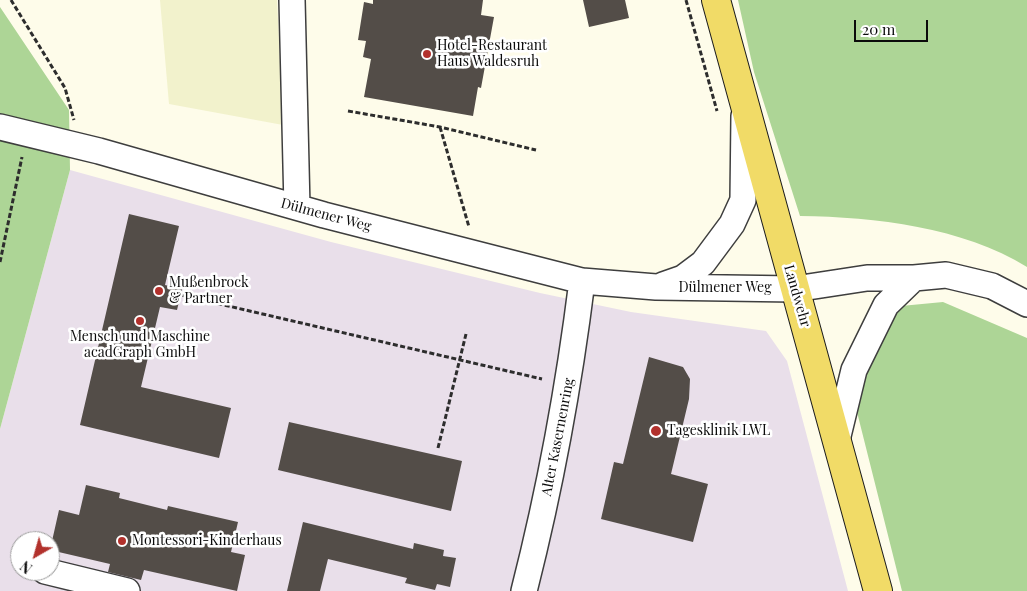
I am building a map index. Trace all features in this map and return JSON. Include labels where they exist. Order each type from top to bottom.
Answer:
[{"type":"main road","name":"Landwehr","points":[[716,0],[878,591]]},
{"type":"street","points":[[292,0],[297,207]]},
{"type":"street","name":"Dülmener Weg","points":[[656,288],[683,278],[703,263],[732,224],[742,200],[744,106]]},
{"type":"street","name":"Dülmener Weg","points":[[0,127],[82,147],[477,255],[582,281],[656,288],[795,289],[867,278],[914,278],[946,275],[992,286],[1027,304]]},
{"type":"street","points":[[837,440],[854,370],[886,305],[914,278]]},
{"type":"street","name":"Alter Kasernenring","points":[[524,591],[544,514],[567,385],[582,281]]},
{"type":"street","points":[[60,575],[127,591]]},
{"type":"path","points":[[11,0],[65,88],[82,147]]},
{"type":"path","points":[[686,0],[717,112]]},
{"type":"path","points":[[348,110],[440,127],[536,150]]},
{"type":"path","points":[[440,127],[477,255]]},
{"type":"path","points":[[0,262],[27,135]]},
{"type":"path","points":[[181,295],[567,385]]},
{"type":"path","points":[[438,448],[466,334]]},
{"type":"shaded area","points":[[70,170],[331,242],[540,293],[631,312],[766,331],[787,361],[848,591],[0,591],[0,429]]},
{"type":"green space","points":[[160,0],[277,0],[283,125],[169,104]]},
{"type":"green space","points":[[738,0],[1027,0],[1027,267],[1002,253],[975,242],[918,227],[858,219],[800,216],[754,72]]},
{"type":"green space","points":[[0,7],[69,110],[70,170],[0,429]]},
{"type":"green space","points":[[943,302],[1027,338],[1027,591],[902,591],[857,412],[867,358],[884,325],[901,306]]},
{"type":"building","points":[[373,0],[483,0],[481,15],[494,17],[481,88],[478,87],[473,116],[364,97],[371,59],[363,57],[366,41],[358,40],[364,2],[373,4]]},
{"type":"building","points":[[583,0],[625,0],[629,18],[589,27]]},
{"type":"building","points":[[129,214],[179,226],[165,285],[182,289],[177,310],[160,307],[141,387],[231,408],[219,458],[80,425]]},
{"type":"building","name":"Tagesklinik LWL","points":[[649,357],[683,367],[690,379],[689,399],[671,474],[708,484],[693,542],[601,519],[614,462],[623,464]]},
{"type":"building","points":[[289,422],[462,461],[451,511],[278,470]]},
{"type":"building","name":"Montessori-Kinderhaus","points":[[86,485],[120,493],[119,498],[167,510],[168,506],[238,522],[231,552],[245,555],[237,591],[144,570],[141,580],[108,572],[110,564],[60,552],[60,531],[54,531],[59,510],[79,515]]},
{"type":"building","points":[[303,522],[413,549],[414,543],[444,550],[443,556],[456,558],[450,587],[437,584],[435,590],[405,583],[407,578],[328,559],[320,591],[287,591]]},
{"type":"place","name":"Hotel-Restaurant Haus Waldesruh","points":[[427,54]]},
{"type":"place","name":"Mußenbrock & Partner","points":[[159,291]]},
{"type":"place","name":"Mensch und Maschine acadGraph GmbH","points":[[140,321]]},
{"type":"place","name":"Tagesklinik LWL","points":[[656,431]]},
{"type":"place","name":"Montessori-Kinderhaus","points":[[122,541]]}]
